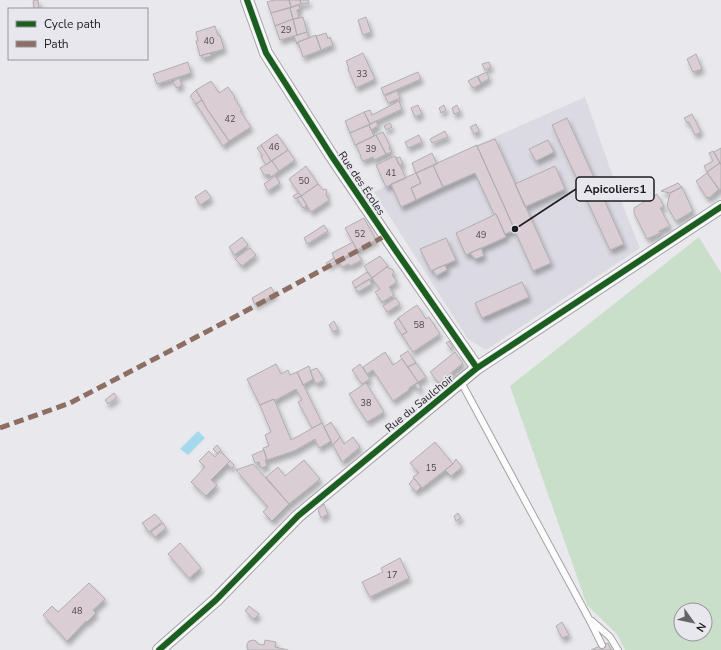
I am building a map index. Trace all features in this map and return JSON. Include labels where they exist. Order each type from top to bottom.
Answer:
[{"type":"street","name":"Rue des Écoles","points":[[247,0],[266,53],[344,174],[477,368]]},
{"type":"street","name":"Rue du Saulchoir","points":[[159,650],[216,600],[298,516],[477,368],[721,208]]},
{"type":"lane","name":"Rue du Saulchoir","points":[[461,382],[602,645]]},
{"type":"lane","points":[[589,619],[610,637],[618,650]]},
{"type":"shaded area","points":[[585,97],[625,211],[640,248],[486,350],[468,339],[374,192]]},
{"type":"green space","points":[[699,237],[721,273],[721,650],[625,650],[617,634],[587,605],[510,386]]},
{"type":"water","points":[[198,431],[205,438],[188,455],[180,449]]},
{"type":"building","points":[[38,0],[39,8],[34,8],[33,1]]},
{"type":"building","points":[[274,0],[289,0],[291,7],[271,13],[267,2]]},
{"type":"building","points":[[289,0],[300,0],[301,4],[291,7]]},
{"type":"building","points":[[300,0],[308,0],[309,3],[301,4]]},
{"type":"building","points":[[298,5],[300,9],[297,10],[299,18],[293,19],[290,8]]},
{"type":"building","points":[[290,8],[293,19],[275,26],[271,13]]},
{"type":"building","points":[[303,17],[307,32],[297,35],[293,19]]},
{"type":"building","points":[[366,17],[371,32],[363,35],[358,20]]},
{"type":"building","points":[[293,19],[297,35],[280,40],[275,26]]},
{"type":"building","points":[[215,26],[218,36],[220,35],[224,49],[200,56],[196,41],[198,41],[196,32]]},
{"type":"building","points":[[307,32],[309,38],[298,42],[297,44],[294,36]]},
{"type":"building","points":[[326,33],[328,39],[330,37],[333,45],[321,50],[316,36]]},
{"type":"building","points":[[316,35],[321,50],[303,57],[298,42]]},
{"type":"building","points":[[215,52],[210,54],[211,56],[203,58],[202,55]]},
{"type":"building","points":[[363,53],[375,79],[356,88],[346,61]]},
{"type":"building","points":[[696,54],[702,69],[693,72],[687,59]]},
{"type":"building","points":[[188,62],[191,73],[157,84],[153,74]]},
{"type":"building","points":[[489,62],[491,67],[485,70],[482,64]]},
{"type":"building","points":[[418,72],[421,79],[384,95],[381,88]]},
{"type":"building","points":[[487,72],[489,79],[481,83],[478,76]]},
{"type":"building","points":[[477,76],[481,84],[473,88],[468,81]]},
{"type":"building","points":[[179,78],[182,85],[177,88],[173,82]]},
{"type":"building","points":[[211,81],[219,93],[228,87],[242,110],[240,111],[251,127],[229,141],[196,90]]},
{"type":"building","points":[[196,90],[202,100],[196,104],[190,96]]},
{"type":"building","points":[[397,91],[400,98],[388,103],[385,96]]},
{"type":"building","points":[[202,100],[229,141],[223,146],[196,104]]},
{"type":"building","points":[[399,101],[402,109],[370,124],[364,112],[370,110],[372,115]]},
{"type":"building","points":[[418,105],[422,114],[415,117],[411,108]]},
{"type":"building","points":[[444,105],[446,110],[441,113],[439,108]]},
{"type":"building","points":[[457,105],[460,112],[454,114],[452,108]]},
{"type":"building","points":[[364,112],[370,124],[350,133],[345,121]]},
{"type":"building","points":[[692,114],[701,132],[695,135],[689,122],[687,123],[684,118]]},
{"type":"building","points":[[567,118],[624,244],[610,250],[552,125]]},
{"type":"building","points":[[376,121],[378,126],[371,130],[369,125]]},
{"type":"building","points":[[390,123],[392,127],[386,130],[384,126]]},
{"type":"building","points":[[476,124],[479,131],[474,134],[470,127]]},
{"type":"building","points":[[369,125],[374,136],[355,145],[350,133]]},
{"type":"building","points":[[445,131],[448,137],[432,143],[430,139]]},
{"type":"building","points":[[383,132],[392,152],[386,154],[376,135]]},
{"type":"building","points":[[277,134],[288,150],[271,161],[261,145]]},
{"type":"building","points":[[376,135],[386,154],[374,160],[373,157],[363,161],[356,145]]},
{"type":"building","points":[[419,135],[422,142],[408,148],[405,142]]},
{"type":"building","points":[[495,139],[551,263],[533,271],[477,146]]},
{"type":"building","points":[[548,140],[554,152],[536,161],[529,149]]},
{"type":"building","points":[[261,145],[271,161],[266,165],[261,157],[263,156],[257,148]]},
{"type":"building","points":[[477,145],[515,230],[505,234],[475,173],[443,187],[433,165]]},
{"type":"building","points":[[721,148],[721,163],[720,163],[714,152]]},
{"type":"building","points":[[288,150],[295,160],[279,171],[272,161]]},
{"type":"building","points":[[713,151],[720,163],[707,172],[704,166],[713,161],[709,153]]},
{"type":"building","points":[[432,153],[437,164],[416,173],[412,163]]},
{"type":"building","points":[[395,156],[406,178],[386,187],[376,165]]},
{"type":"building","points":[[400,157],[403,164],[399,165],[396,158]]},
{"type":"building","points":[[272,161],[279,171],[271,177],[269,174],[267,176],[266,174],[264,175],[260,168]]},
{"type":"building","points":[[720,163],[721,189],[719,190],[707,172]]},
{"type":"building","points":[[433,165],[443,187],[416,200],[411,188],[421,183],[416,173]]},
{"type":"building","points":[[306,166],[318,184],[301,196],[289,179]]},
{"type":"building","points":[[555,166],[565,189],[525,207],[515,184]]},
{"type":"building","points":[[416,173],[421,183],[411,188],[416,200],[401,207],[391,184]]},
{"type":"building","points":[[707,173],[719,189],[709,198],[707,198],[696,181]]},
{"type":"building","points":[[275,176],[280,183],[268,191],[264,184]]},
{"type":"building","points":[[678,183],[682,187],[670,193],[661,191]]},
{"type":"building","points":[[318,184],[323,190],[327,190],[326,195],[329,200],[311,212],[301,196]]},
{"type":"building","points":[[682,187],[693,211],[676,221],[667,206],[670,193]]},
{"type":"building","points":[[206,190],[211,198],[200,205],[195,197]]},
{"type":"building","points":[[298,193],[301,196],[295,199],[293,196]]},
{"type":"building","points":[[657,194],[664,206],[660,208],[670,226],[647,239],[634,213],[634,208]]},
{"type":"building","points":[[301,196],[307,205],[303,208],[297,198]]},
{"type":"building","points":[[496,214],[506,237],[466,255],[456,233]]},
{"type":"building","points":[[364,218],[376,240],[357,250],[345,228]]},
{"type":"building","points":[[324,225],[328,231],[307,244],[304,238]]},
{"type":"building","points":[[242,237],[248,245],[234,255],[229,247]]},
{"type":"building","points":[[446,238],[456,260],[431,271],[420,249]]},
{"type":"building","points":[[353,242],[357,250],[336,262],[332,253]]},
{"type":"building","points":[[250,248],[256,255],[242,266],[235,259]]},
{"type":"building","points":[[481,248],[484,256],[475,259],[470,253]]},
{"type":"building","points":[[357,253],[362,260],[350,266],[349,264],[342,267],[339,262]]},
{"type":"building","points":[[380,256],[388,266],[372,278],[364,266]]},
{"type":"building","points":[[334,258],[336,261],[328,266],[326,263]]},
{"type":"building","points":[[445,265],[447,270],[436,276],[433,270]]},
{"type":"building","points":[[388,266],[388,268],[392,269],[394,272],[392,275],[397,282],[389,287],[394,295],[382,302],[375,292],[380,289],[372,278]]},
{"type":"building","points":[[367,272],[372,278],[355,288],[352,282]]},
{"type":"building","points":[[369,279],[372,284],[358,292],[355,288]]},
{"type":"building","points":[[522,282],[529,297],[482,318],[475,303]]},
{"type":"building","points":[[271,287],[275,294],[255,305],[252,298]]},
{"type":"building","points":[[396,298],[400,304],[387,312],[383,306]]},
{"type":"building","points":[[417,305],[426,319],[429,317],[440,334],[413,352],[402,335],[407,332],[398,318]]},
{"type":"building","points":[[398,318],[407,332],[402,335],[394,323]]},
{"type":"building","points":[[334,321],[338,329],[333,332],[329,325]]},
{"type":"building","points":[[449,341],[453,347],[451,349],[446,343]]},
{"type":"building","points":[[408,351],[416,363],[408,367],[400,356]]},
{"type":"building","points":[[385,352],[393,365],[402,359],[418,382],[393,401],[373,370],[367,374],[363,367]]},
{"type":"building","points":[[455,352],[463,363],[439,383],[430,372]]},
{"type":"building","points":[[416,363],[426,377],[418,382],[408,367]]},
{"type":"building","points":[[276,364],[281,374],[288,370],[290,375],[297,372],[322,423],[312,428],[298,402],[302,400],[296,389],[274,401],[274,399],[260,405],[247,379]]},
{"type":"building","points":[[360,364],[370,379],[362,384],[352,370]]},
{"type":"building","points":[[309,366],[313,379],[303,385],[297,372]]},
{"type":"building","points":[[317,368],[324,380],[316,384],[310,371]]},
{"type":"building","points":[[366,383],[384,412],[367,422],[349,394]]},
{"type":"building","points":[[418,383],[421,388],[418,390],[415,385]]},
{"type":"building","points":[[114,393],[117,397],[108,404],[105,400]]},
{"type":"building","points":[[274,399],[291,440],[322,423],[331,441],[319,448],[315,439],[294,451],[267,460],[263,448],[269,446],[265,435],[271,432],[260,405]]},
{"type":"building","points":[[331,422],[340,437],[333,445],[324,427]]},
{"type":"building","points":[[340,437],[344,444],[353,437],[360,447],[342,462],[333,445]]},
{"type":"building","points":[[435,442],[453,464],[422,488],[413,477],[419,473],[410,463]]},
{"type":"building","points":[[217,445],[221,450],[218,454],[213,449]]},
{"type":"building","points":[[264,450],[267,459],[265,460],[267,466],[261,468],[259,462],[255,463],[252,455]]},
{"type":"building","points":[[209,451],[215,457],[220,451],[230,461],[211,480],[217,485],[206,496],[191,482],[205,467],[199,461]]},
{"type":"building","points":[[456,459],[462,467],[451,476],[445,470],[453,464]]},
{"type":"building","points":[[304,460],[320,479],[289,504],[266,477],[278,467],[285,476]]},
{"type":"building","points":[[230,461],[234,465],[232,468],[227,464]]},
{"type":"building","points":[[253,464],[289,504],[272,521],[263,512],[268,507],[236,470]]},
{"type":"building","points":[[414,478],[421,487],[416,492],[409,484]]},
{"type":"building","points":[[324,504],[328,514],[321,518],[318,510]]},
{"type":"building","points":[[458,513],[461,518],[456,521],[454,516]]},
{"type":"building","points":[[155,514],[162,522],[149,532],[142,523]]},
{"type":"building","points":[[163,523],[166,528],[155,537],[151,532]]},
{"type":"building","points":[[180,543],[201,568],[189,578],[168,554]]},
{"type":"building","points":[[400,558],[409,578],[370,597],[362,582],[383,572],[381,568]]},
{"type":"building","points":[[89,583],[105,599],[93,610],[96,613],[67,641],[43,615],[52,606],[58,612]]},
{"type":"building","points":[[249,606],[259,614],[254,619],[245,611]]},
{"type":"building","points":[[562,622],[569,635],[562,638],[556,626]]},
{"type":"building","points":[[253,640],[258,644],[264,645],[265,640],[276,642],[275,647],[288,650],[248,650],[247,644],[249,641]]},
{"type":"building","points":[[608,643],[611,650],[591,650],[602,645]]},
{"type":"marked path","points":[[0,428],[70,403],[385,236]]},
{"type":"cycle path","points":[[247,0],[266,53],[331,155],[477,368]]},
{"type":"cycle path","points":[[159,650],[216,600],[298,516],[477,368],[721,207]]},
{"type":"place","name":"Apicoliers1","points":[[515,229]]}]
